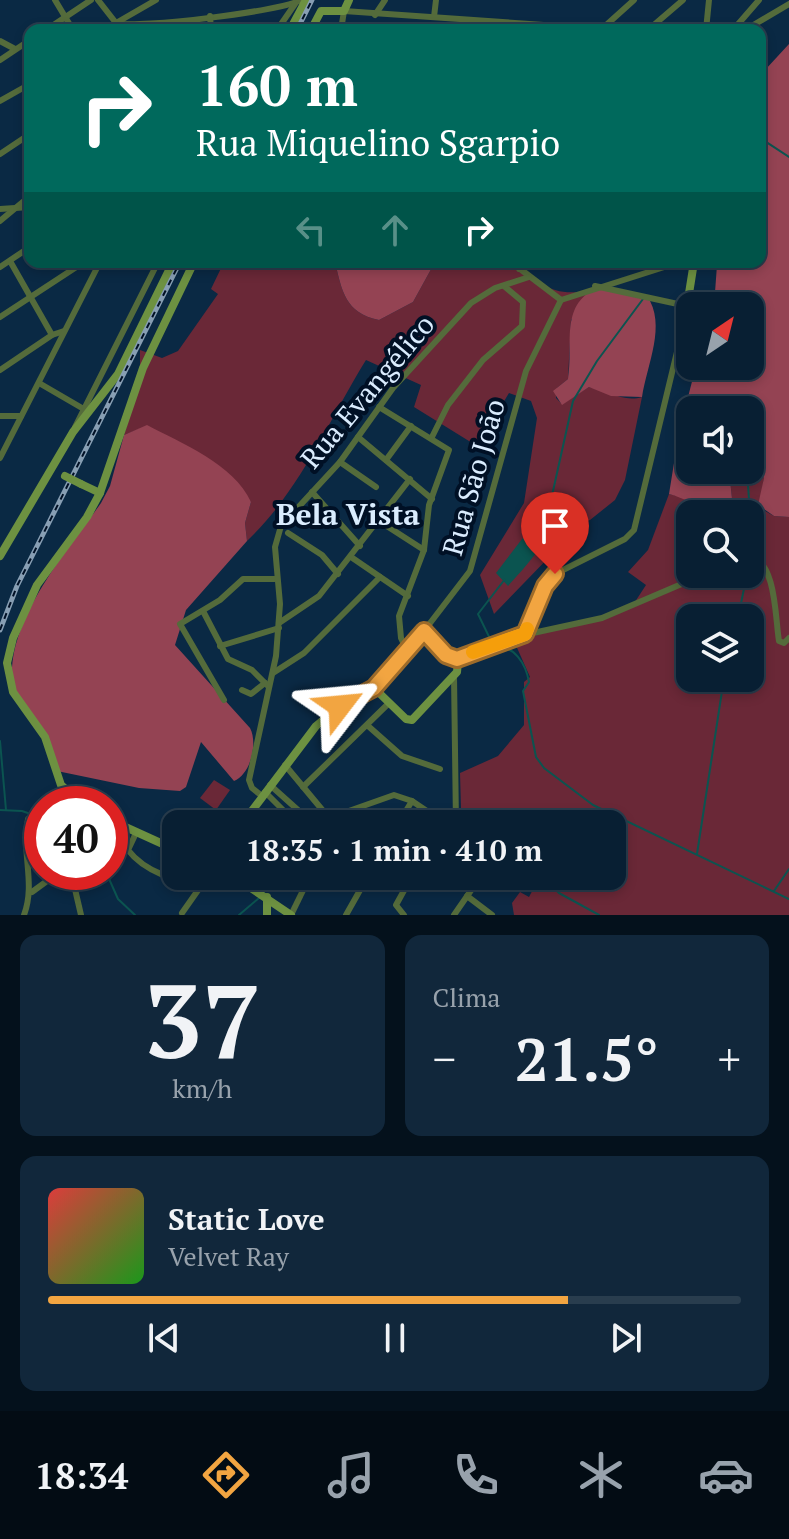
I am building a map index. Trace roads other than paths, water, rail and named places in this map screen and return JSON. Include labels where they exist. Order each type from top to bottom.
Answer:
[{"type":"street","points":[[55,0],[70,24]]},
{"type":"street","points":[[56,24],[91,0]]},
{"type":"street","points":[[98,0],[116,23],[129,24]]},
{"type":"street","points":[[116,23],[145,3],[156,0]]},
{"type":"street","points":[[342,24],[349,0]]},
{"type":"street","points":[[375,15],[385,0]]},
{"type":"street","points":[[434,17],[436,0]]},
{"type":"street","points":[[607,24],[634,0]]},
{"type":"street","points":[[655,24],[683,0]]},
{"type":"street","points":[[707,24],[709,0]]},
{"type":"street","points":[[738,24],[759,0]]},
{"type":"street","points":[[780,9],[784,0]]},
{"type":"street","points":[[167,24],[302,1]]},
{"type":"street","points":[[282,24],[302,1]]},
{"type":"street","points":[[292,24],[302,1]]},
{"type":"street","points":[[755,24],[789,4]]},
{"type":"street","points":[[314,24],[321,11],[553,24]]},
{"type":"street","points":[[210,16],[211,24]]},
{"type":"street","points":[[0,41],[15,49]]},
{"type":"street","points":[[0,60],[24,44]]},
{"type":"street","points":[[0,101],[24,87]]},
{"type":"street","points":[[0,154],[24,138]]},
{"type":"street","points":[[0,221],[24,201]]},
{"type":"street","points":[[0,209],[24,207]]},
{"type":"street","points":[[0,267],[24,251]]},
{"type":"street","points":[[10,261],[52,335]]},
{"type":"street","points":[[0,317],[75,268]]},
{"type":"street","points":[[0,458],[97,268]]},
{"type":"street","points":[[0,556],[73,432],[82,408],[155,268]]},
{"type":"street","points":[[73,432],[118,374],[170,268]]},
{"type":"street","points":[[62,786],[45,737],[13,692],[6,667],[13,638],[37,585],[87,517],[100,493],[135,388],[191,268]]},
{"type":"street","points":[[519,269],[561,300],[595,286],[659,268]]},
{"type":"street","points":[[689,292],[693,268]]},
{"type":"street","name":"Rua Evangélico","points":[[266,791],[252,788],[249,780],[267,684],[273,673],[279,626],[276,579],[278,534],[340,462],[379,407],[471,303],[529,277]]},
{"type":"street","points":[[432,437],[448,405],[483,360],[522,326],[523,302],[504,286]]},
{"type":"street","points":[[595,286],[676,304]]},
{"type":"street","name":"Rua São João","points":[[252,810],[327,715],[374,688],[408,653],[470,571],[526,371],[561,300]]},
{"type":"street","points":[[0,370],[52,335],[64,331]]},
{"type":"street","points":[[525,634],[545,586],[555,574],[625,539],[634,530],[676,352]]},
{"type":"street","points":[[39,383],[82,408]]},
{"type":"street","points":[[379,407],[448,447],[432,499],[424,550],[398,620],[408,653]]},
{"type":"street","points":[[0,416],[21,416]]},
{"type":"street","points":[[386,460],[411,426]]},
{"type":"street","points":[[358,437],[432,499]]},
{"type":"street","points":[[340,462],[376,487]]},
{"type":"street","points":[[53,468],[100,493]]},
{"type":"street","points":[[220,646],[279,626],[307,607],[338,574],[410,479]]},
{"type":"street","points":[[312,492],[360,546]]},
{"type":"street","points":[[379,521],[424,550]]},
{"type":"street","points":[[288,533],[322,555],[338,574]]},
{"type":"street","points":[[351,557],[408,596]]},
{"type":"street","points":[[764,567],[778,608],[779,641],[784,643],[789,638]]},
{"type":"street","points":[[273,673],[304,653],[380,577]]},
{"type":"street","points":[[224,700],[180,626],[182,621],[225,597],[243,579],[276,579]]},
{"type":"street","points":[[424,631],[446,655],[457,659],[525,634],[602,618],[676,586]]},
{"type":"street","points":[[203,611],[228,659],[252,670],[267,684],[251,694],[242,690]]},
{"type":"street","points":[[374,688],[412,720],[454,675],[459,666],[457,659]]},
{"type":"street","points":[[454,675],[456,810]]},
{"type":"street","points":[[303,787],[389,703]]},
{"type":"street","points":[[367,725],[402,756],[440,769]]},
{"type":"street","points":[[285,765],[329,818],[386,795],[412,801],[425,810]]},
{"type":"street","points":[[266,791],[294,810]]},
{"type":"street","points":[[266,791],[283,810]]},
{"type":"street","points":[[407,810],[412,801]]},
{"type":"street","points":[[128,829],[162,844]]},
{"type":"street","points":[[136,833],[128,850],[139,861],[162,872]]},
{"type":"street","points":[[24,915],[35,890]]},
{"type":"street","points":[[75,890],[81,915]]},
{"type":"street","points":[[182,913],[198,890]]},
{"type":"street","points":[[256,890],[291,915],[303,890]]},
{"type":"street","points":[[346,915],[360,890]]},
{"type":"street","points":[[404,890],[396,905],[404,915]]},
{"type":"street","points":[[454,915],[471,890]]},
{"type":"street","points":[[467,896],[492,915]]},
{"type":"street","points":[[267,897],[267,915]]},
{"type":"waterway","points":[[766,142],[789,157]]},
{"type":"waterway","points":[[547,518],[573,401],[597,361],[643,299]]},
{"type":"waterway","points":[[748,484],[749,500]]},
{"type":"waterway","points":[[505,579],[478,614],[495,649],[513,652],[525,669],[529,682],[523,691],[536,757],[544,768],[593,805],[789,899]]},
{"type":"waterway","points":[[741,604],[744,588]]},
{"type":"waterway","points":[[697,854],[722,692]]},
{"type":"waterway","points":[[0,741],[6,810]]},
{"type":"waterway","points":[[0,810],[24,812]]},
{"type":"waterway","points":[[774,891],[789,869]]},
{"type":"waterway","points":[[114,890],[118,899],[135,915]]},
{"type":"waterway","points":[[556,890],[599,915]]},
{"type":"waterway","points":[[239,915],[259,898]]},
{"type":"railway","points":[[300,24],[312,0]]},
{"type":"railway","points":[[0,630],[17,586],[177,268]]},
{"type":"district","name":"Bela Vista","points":[[348,514]]}]
